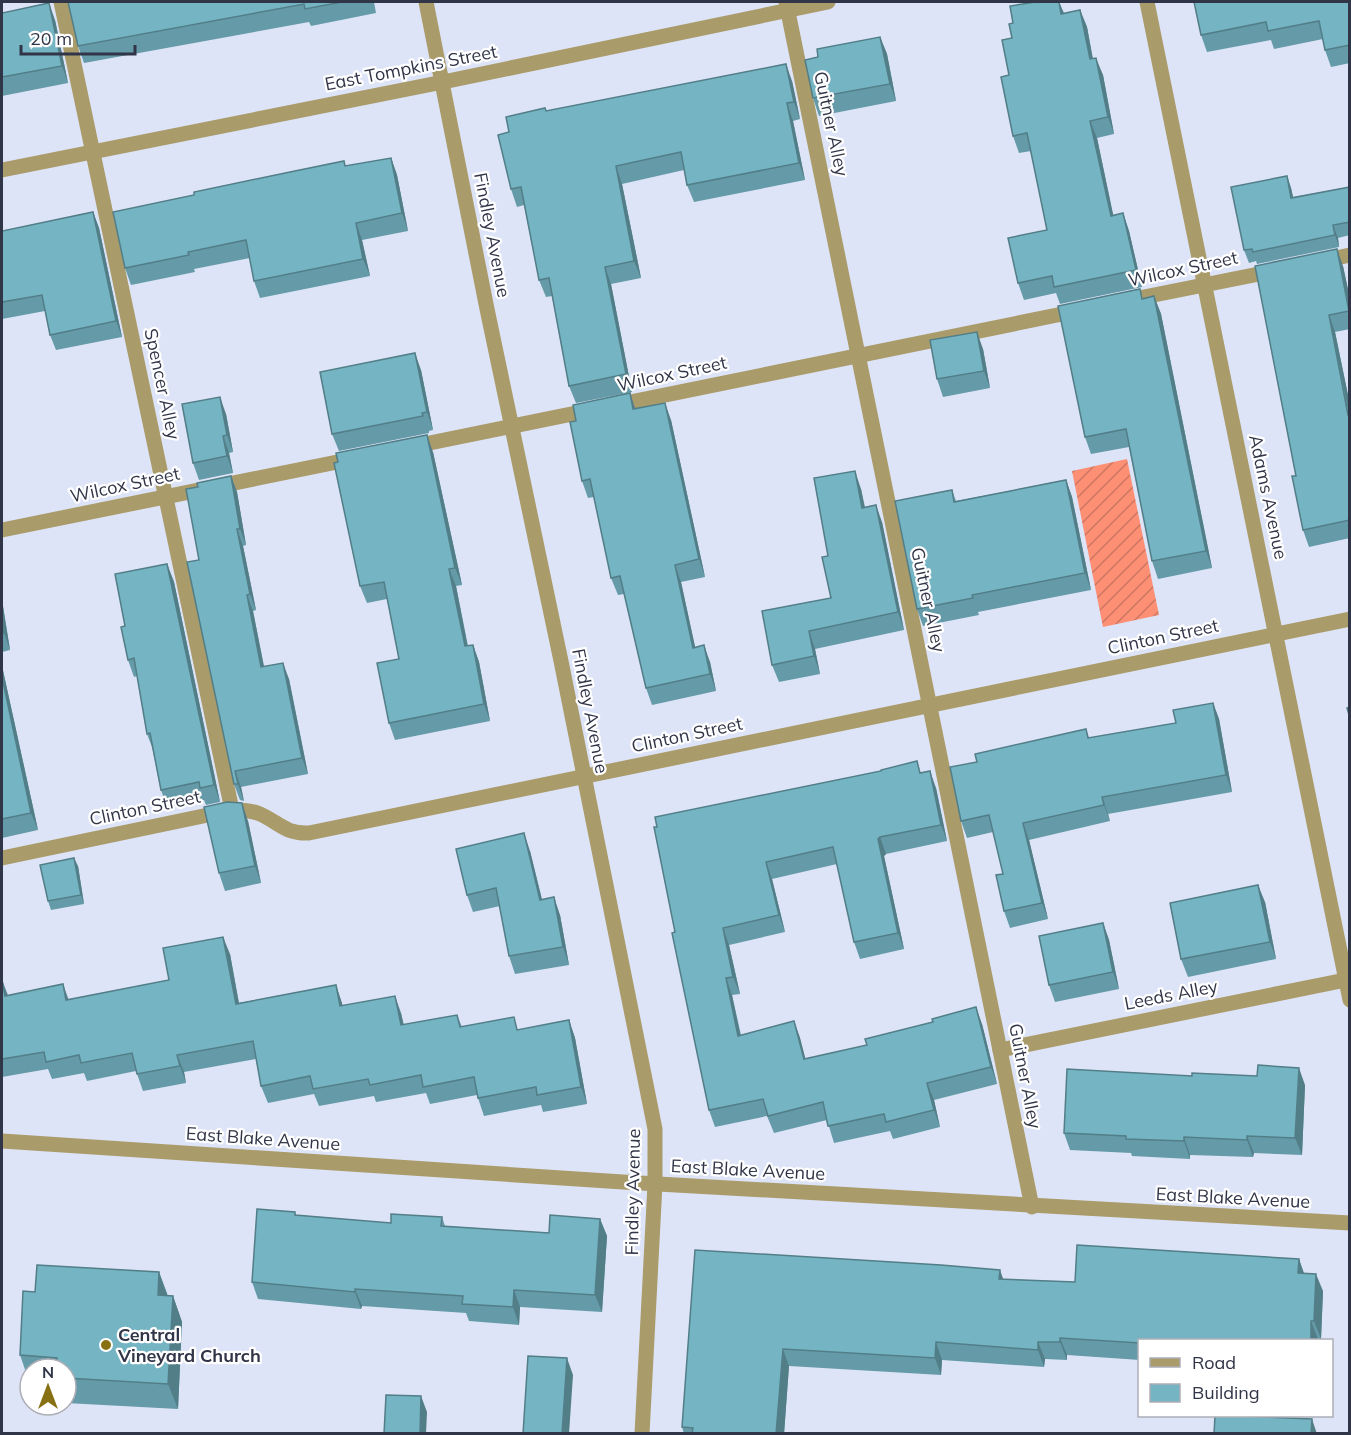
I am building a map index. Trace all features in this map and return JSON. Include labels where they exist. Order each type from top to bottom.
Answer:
[{"type":"street","name":"Spencer Alley","points":[[61,2],[232,810]]},
{"type":"street","name":"Findley Avenue","points":[[426,2],[655,1129],[655,1184],[642,1434]]},
{"type":"street","name":"East Tompkins Street","points":[[2,170],[443,82],[787,6],[828,2]]},
{"type":"street","name":"Adams Avenue","points":[[1147,2],[1348,980],[1350,1000]]},
{"type":"street","name":"Guitner Alley","points":[[787,6],[1032,1207]]},
{"type":"street","name":"Wilcox Street","points":[[1110,304],[1350,255]]},
{"type":"street","name":"Wilcox Street","points":[[394,450],[1087,309]]},
{"type":"street","name":"Wilcox Street","points":[[2,530],[371,455]]},
{"type":"street","name":"Clinton Street","points":[[2,858],[232,810],[258,813],[287,831],[309,833],[1350,619]]},
{"type":"street","name":"Leeds Alley","points":[[1000,1050],[1348,980]]},
{"type":"street","name":"East Blake Avenue","points":[[2,1142],[1032,1207],[1350,1223]]},
{"type":"shaded area","points":[[1127,459],[1159,615],[1103,627],[1072,471]]},
{"type":"building","points":[[68,2],[342,2],[305,9],[304,4],[78,46]]},
{"type":"building","points":[[1035,2],[1059,2],[1061,14],[1080,10],[1090,59],[1096,58],[1108,117],[1090,121],[1111,216],[1123,213],[1136,270],[1054,287],[1052,276],[1018,283],[1008,238],[1047,230],[1027,133],[1013,136],[1001,77],[1009,75],[1002,40],[1012,38],[1009,24],[1013,23],[1010,6]]},
{"type":"building","points":[[1194,2],[1350,2],[1350,45],[1325,50],[1319,21],[1268,31],[1266,22],[1201,35]]},
{"type":"building","points":[[49,3],[62,66],[2,77],[2,13]]},
{"type":"building","points":[[880,37],[890,84],[813,98],[805,60],[818,57],[817,49]]},
{"type":"building","points":[[786,64],[794,102],[787,103],[799,163],[687,185],[681,152],[616,166],[634,261],[605,267],[626,374],[569,386],[549,278],[539,280],[521,187],[511,189],[498,135],[509,132],[506,117]]},
{"type":"building","points":[[391,158],[402,213],[356,223],[363,259],[254,281],[246,240],[125,268],[113,212],[194,195],[194,192],[344,161],[345,166]]},
{"type":"building","points":[[1287,176],[1291,198],[1350,187],[1350,222],[1333,225],[1335,235],[1253,252],[1252,249],[1244,250],[1231,187]]},
{"type":"building","points":[[93,212],[116,321],[50,335],[42,295],[2,302],[2,231]]},
{"type":"building","points":[[1337,249],[1349,311],[1329,315],[1348,415],[1350,415],[1350,520],[1303,530],[1292,476],[1296,476],[1255,266]]},
{"type":"building","points":[[1140,289],[1142,299],[1154,296],[1206,551],[1152,561],[1126,429],[1085,437],[1058,306]]},
{"type":"building","points":[[977,332],[984,371],[937,379],[930,340]]},
{"type":"building","points":[[415,353],[427,412],[422,413],[423,416],[332,434],[320,372]]},
{"type":"building","points":[[630,393],[633,409],[665,403],[699,559],[675,565],[693,648],[704,645],[710,674],[646,688],[620,576],[611,578],[590,479],[582,481],[570,422],[576,421],[573,405]]},
{"type":"building","points":[[220,397],[227,435],[223,436],[227,456],[193,463],[182,404]]},
{"type":"building","points":[[427,435],[455,568],[449,569],[465,646],[473,645],[484,704],[389,723],[377,663],[399,659],[384,582],[360,586],[334,463],[338,462],[336,453]]},
{"type":"building","points":[[855,471],[862,508],[876,505],[898,612],[809,631],[814,656],[772,665],[762,611],[831,598],[822,557],[828,556],[814,478]]},
{"type":"building","points":[[231,476],[240,529],[237,529],[250,594],[247,595],[261,667],[283,663],[302,758],[235,771],[238,784],[234,784],[187,562],[199,560],[186,489],[198,487],[197,483]]},
{"type":"building","points":[[1066,480],[1085,573],[972,595],[973,598],[917,609],[895,501],[952,490],[954,502]]},
{"type":"building","points":[[167,564],[214,785],[200,788],[199,782],[161,790],[150,733],[147,734],[134,658],[128,660],[121,627],[125,626],[115,574]]},
{"type":"building","points":[[2,677],[31,813],[2,819]]},
{"type":"building","points":[[1213,703],[1226,775],[1102,797],[1104,805],[1023,823],[1042,903],[1004,911],[996,875],[1003,874],[989,815],[961,821],[950,767],[977,762],[975,754],[1086,729],[1088,738],[1176,723],[1173,710]]},
{"type":"building","points":[[917,761],[920,773],[930,771],[941,825],[878,839],[898,933],[854,942],[833,847],[766,862],[779,915],[723,928],[733,977],[726,978],[738,1036],[794,1021],[804,1059],[867,1045],[865,1039],[933,1022],[932,1019],[976,1007],[991,1067],[927,1083],[934,1110],[886,1122],[884,1114],[828,1126],[823,1102],[768,1116],[763,1099],[709,1110],[672,933],[675,932],[654,827],[657,827],[655,817],[881,771]]},
{"type":"building","points":[[227,802],[242,803],[255,866],[219,873],[204,807]]},
{"type":"building","points":[[524,833],[540,900],[554,897],[563,947],[509,956],[496,888],[467,895],[456,849]]},
{"type":"building","points":[[74,858],[81,895],[48,901],[40,865]]},
{"type":"building","points":[[1258,885],[1270,942],[1181,959],[1170,903]]},
{"type":"building","points":[[1103,923],[1113,972],[1049,985],[1039,936]]},
{"type":"building","points":[[223,937],[236,1004],[336,985],[340,1006],[395,996],[401,1025],[457,1015],[460,1027],[514,1017],[517,1030],[569,1020],[581,1087],[537,1095],[536,1087],[478,1098],[474,1077],[423,1087],[421,1075],[370,1085],[368,1079],[313,1089],[310,1076],[261,1086],[253,1041],[177,1055],[180,1066],[137,1074],[132,1053],[81,1063],[79,1055],[46,1062],[44,1052],[2,1059],[2,980],[5,996],[63,984],[66,1000],[169,980],[163,948]]},
{"type":"building","points":[[1258,1065],[1299,1068],[1295,1138],[1247,1136],[1247,1140],[1184,1137],[1184,1141],[1126,1139],[1126,1136],[1064,1133],[1067,1069],[1192,1076],[1192,1073],[1257,1076]]},
{"type":"building","points":[[257,1209],[295,1212],[295,1215],[391,1223],[391,1214],[442,1217],[441,1226],[549,1233],[550,1215],[600,1219],[595,1295],[514,1290],[513,1307],[462,1304],[463,1296],[355,1289],[355,1292],[252,1282]]},
{"type":"building","points":[[1077,1245],[1299,1259],[1298,1273],[1316,1274],[1311,1339],[1138,1339],[1138,1343],[1060,1338],[1060,1342],[1038,1342],[1038,1350],[936,1342],[935,1358],[783,1349],[776,1434],[692,1434],[693,1428],[682,1427],[695,1250],[941,1265],[1000,1270],[999,1279],[1075,1282]]},
{"type":"building","name":"Central Vineyard Church","points":[[37,1265],[159,1272],[158,1295],[173,1296],[168,1384],[78,1379],[78,1357],[20,1355],[23,1291],[35,1292]]},
{"type":"building","points":[[528,1356],[567,1358],[562,1434],[523,1434]]},
{"type":"building","points":[[386,1395],[421,1396],[420,1434],[384,1434]]},
{"type":"building","points":[[1215,1417],[1312,1419],[1311,1434],[1214,1434]]},
{"type":"place","name":"Central Vineyard Church","points":[[106,1345]]}]
